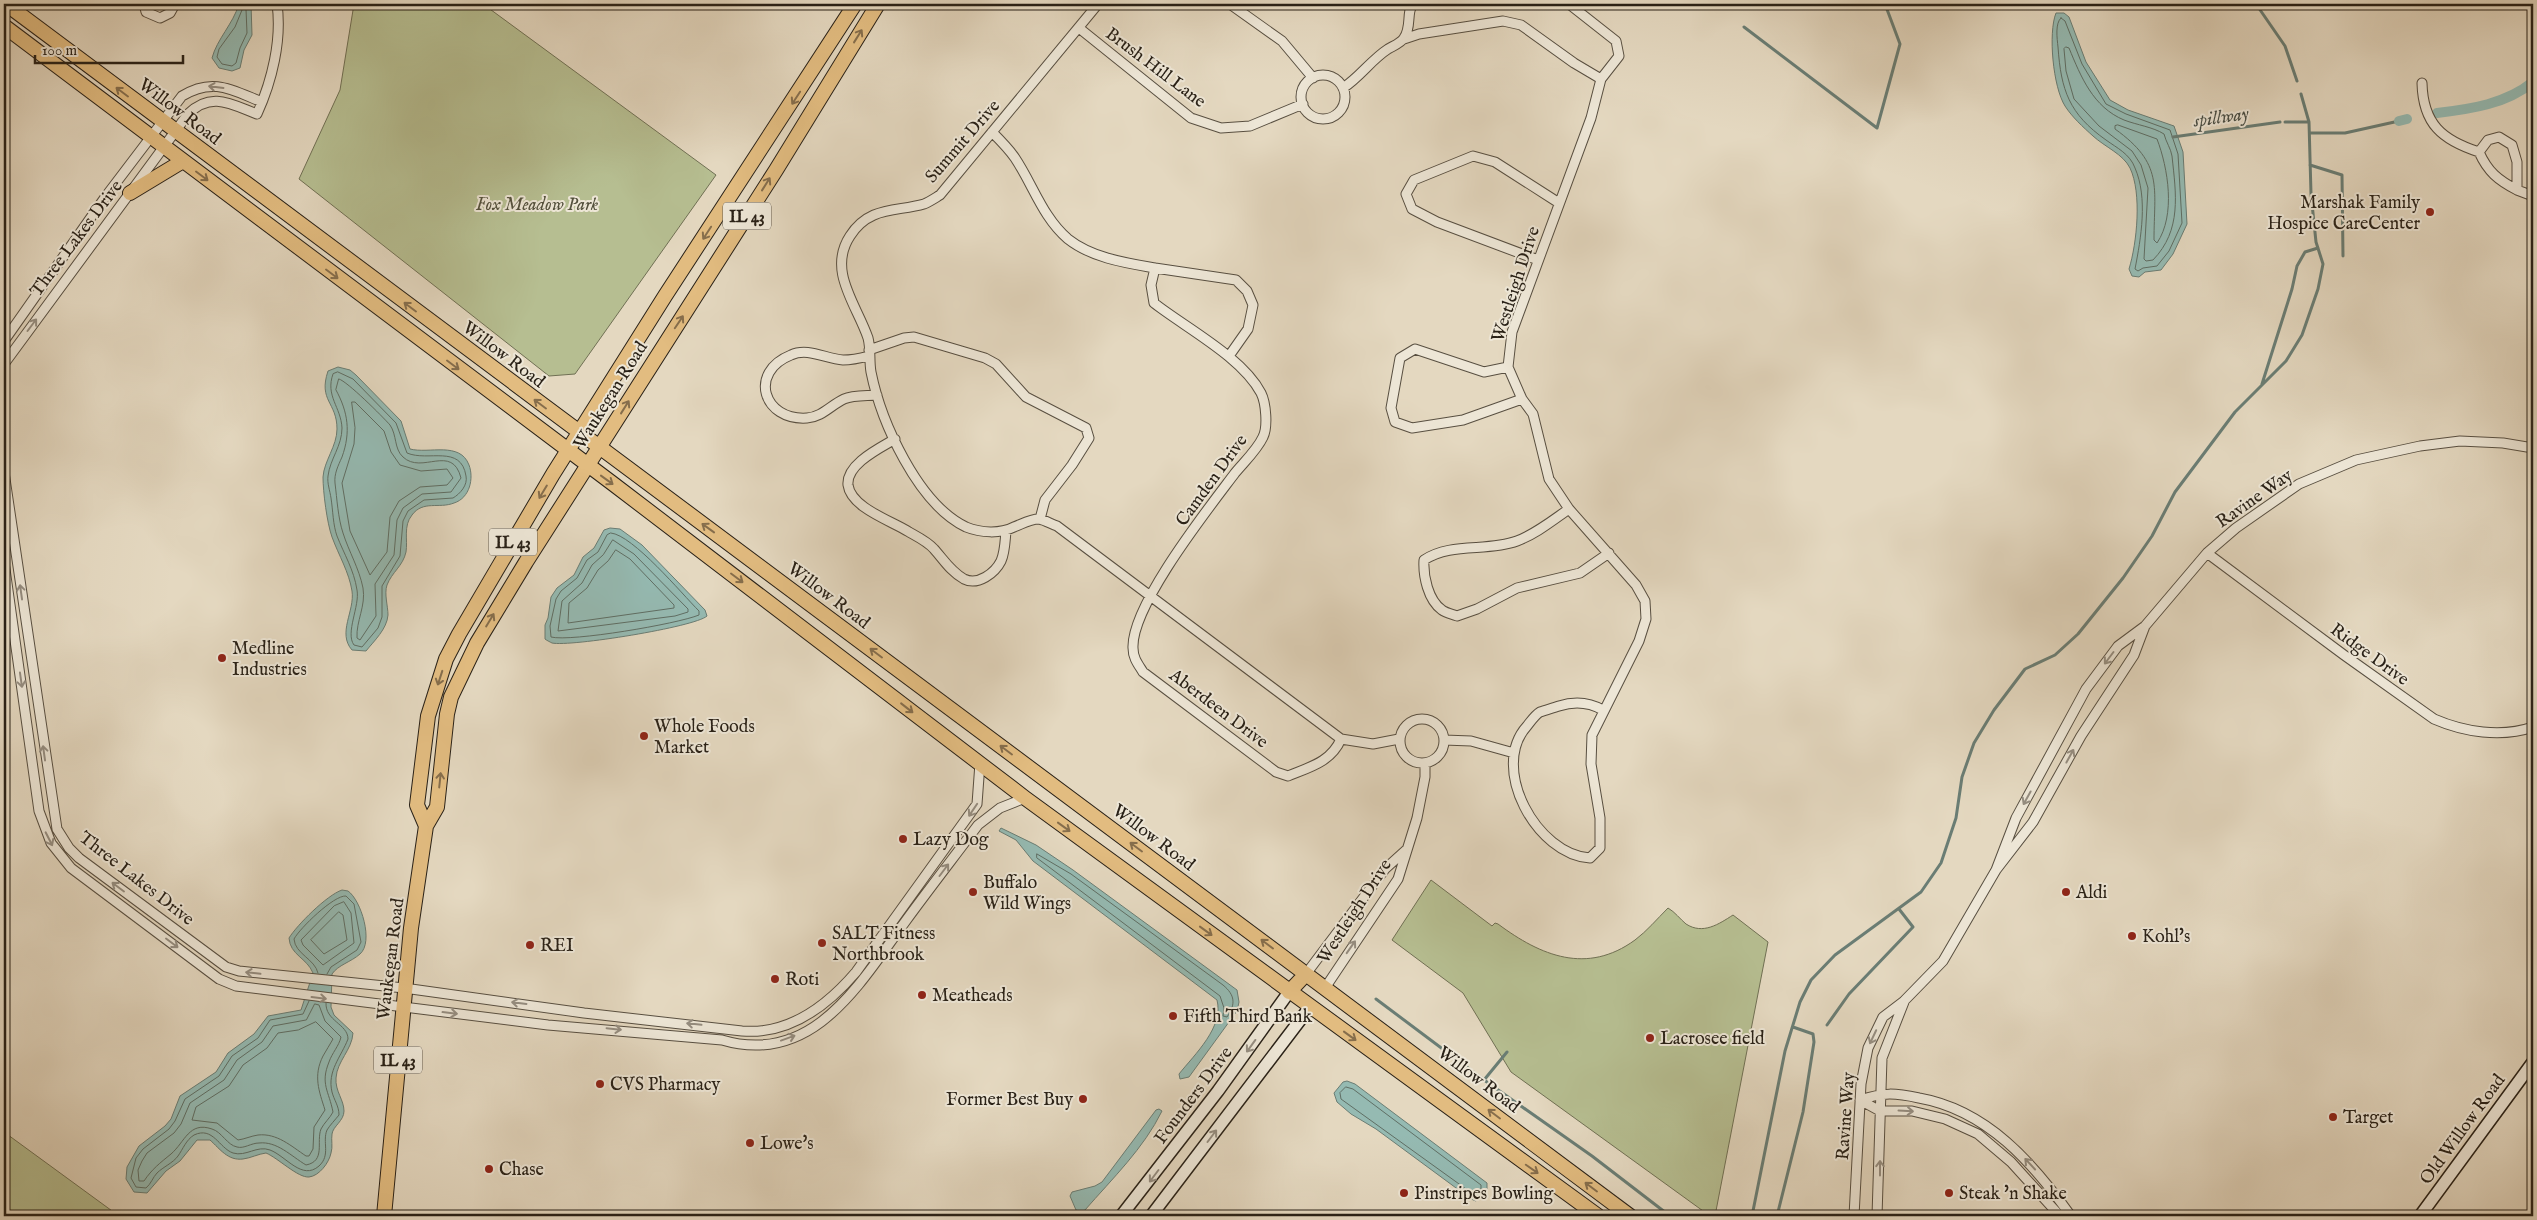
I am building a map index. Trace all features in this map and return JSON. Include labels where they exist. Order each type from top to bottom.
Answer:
[{"type":"main road","name":"Willow Road","points":[[6,4],[1630,1216]]},
{"type":"main road","name":"Waukegan Road","points":[[426,826],[416,805],[428,716],[446,659],[459,634],[568,451],[665,296],[855,4]]},
{"type":"main road","name":"Waukegan Road","points":[[384,1216],[404,988],[426,826],[437,807],[447,714],[451,697],[488,623],[878,4]]},
{"type":"main road","points":[[4,26],[1025,798],[1310,1008],[1598,1216]]},
{"type":"main road","points":[[130,193],[182,161]]},
{"type":"main road","points":[[1289,992],[1306,974]]},
{"type":"main road","points":[[1151,1216],[1325,988]]},
{"type":"main road","name":"Founders Drive","points":[[1120,1216],[1218,1091],[1289,992]]},
{"type":"main road","name":"Old Willow Road","points":[[2420,1216],[2533,1062]]},
{"type":"street","points":[[144,4],[146,12],[160,18],[170,13],[175,4]]},
{"type":"street","points":[[262,102],[271,76],[277,36],[277,4]]},
{"type":"street","name":"Summit Drive","points":[[1040,519],[1028,521],[1006,531],[985,532],[967,527],[936,504],[913,472],[895,439],[877,395],[866,333],[842,278],[841,254],[849,236],[861,222],[879,212],[924,204],[940,195],[1098,4]]},
{"type":"street","points":[[1230,4],[1282,41],[1313,78]]},
{"type":"street","points":[[1404,39],[1410,22],[1410,7],[1413,4]]},
{"type":"street","name":"Westleigh Drive","points":[[1569,4],[1616,41],[1619,56],[1601,79],[1591,118],[1512,332],[1508,367],[1522,399],[1533,414],[1550,479],[1569,509],[1609,553],[1640,593],[1645,601],[1646,620],[1639,640],[1592,735],[1590,747],[1600,818],[1600,848],[1590,858],[1575,857],[1554,844],[1539,829],[1517,792],[1514,753],[1518,735],[1539,713],[1566,704],[1591,703],[1603,710]]},
{"type":"street","points":[[1343,88],[1357,78],[1376,57],[1404,39],[1419,34],[1504,21],[1521,25],[1574,63],[1601,79]]},
{"type":"street","name":"Brush Hill Lane","points":[[1079,28],[1190,118],[1198,121],[1221,128],[1250,126],[1303,104]]},
{"type":"street","points":[[1330,77],[1343,88],[1344,104],[1334,116],[1318,119],[1308,114],[1303,104],[1302,92],[1313,78],[1330,77]]},
{"type":"street","points":[[2422,83],[2422,99],[2433,127],[2459,146],[2479,152],[2486,166],[2497,179],[2533,196]]},
{"type":"street","name":"Three Lakes Drive","points":[[4,341],[150,137],[182,96],[203,86],[223,87],[262,102],[257,114],[228,103],[210,101],[194,108],[163,147],[4,364]]},
{"type":"street","points":[[992,132],[1014,157],[1049,218],[1069,239],[1092,252],[1118,262],[1236,280],[1247,291],[1253,305],[1248,329],[1229,356]]},
{"type":"street","points":[[2479,152],[2488,140],[2499,137],[2512,145],[2517,162],[2517,190]]},
{"type":"street","points":[[1538,260],[1496,242],[1437,222],[1412,209],[1406,194],[1414,180],[1473,156],[1495,162],[1559,203]]},
{"type":"street","name":"Camden Drive","points":[[1149,596],[1220,492],[1263,436],[1266,413],[1262,394],[1250,377],[1229,356],[1154,303],[1151,292],[1155,268]]},
{"type":"street","points":[[877,395],[843,400],[822,414],[808,418],[778,411],[768,400],[764,384],[770,372],[789,355],[807,353],[842,360],[869,353],[904,338],[914,337],[985,358],[996,364],[1026,397],[1086,428],[1089,438],[1069,469],[1045,500],[1040,519],[1057,526],[1341,739],[1373,744],[1399,739]]},
{"type":"street","points":[[1508,367],[1484,372],[1416,349],[1400,358],[1391,408],[1395,422],[1412,428],[1463,420],[1522,399]]},
{"type":"street","points":[[895,439],[863,460],[849,476],[848,486],[854,496],[871,513],[918,537],[933,548],[945,563],[965,580],[987,577],[1000,562],[1006,531]]},
{"type":"street","name":"Ravine Way","points":[[1996,870],[2016,818],[2086,689],[2118,646],[2145,626],[2207,553],[2278,496],[2299,484],[2356,460],[2420,446],[2460,441],[2503,443],[2533,448]]},
{"type":"street","name":"Three Lakes Drive","points":[[4,472],[53,815],[60,834],[79,858],[226,967],[239,971],[404,988],[584,1013],[753,1032],[788,1024],[822,1006],[839,992],[856,972],[978,804],[980,763]]},
{"type":"street","points":[[1569,509],[1545,526],[1516,541],[1436,552],[1424,560],[1423,570],[1428,590],[1442,610],[1457,616],[1517,588],[1580,573],[1609,553]]},
{"type":"street","name":"Ridge Drive","points":[[2207,553],[2434,719],[2449,725],[2476,731],[2496,732],[2533,726]]},
{"type":"street","name":"Three Lakes Drive","points":[[4,562],[39,811],[55,851],[71,868],[219,979],[252,990],[548,1025],[722,1040],[740,1045],[781,1041],[818,1024],[842,1005],[863,981],[978,825],[1000,808],[1025,798]]},
{"type":"street","name":"Aberdeen Drive","points":[[1149,596],[1138,620],[1132,647],[1134,660],[1143,672],[1276,772],[1288,776],[1321,762],[1335,752],[1341,739]]},
{"type":"street","name":"Ravine Way","points":[[1854,1216],[1861,1084],[1868,1048],[1883,1017],[1904,1002],[1943,961],[1996,870],[2033,822],[2081,736],[2134,655],[2145,626]]},
{"type":"street","points":[[1418,718],[1433,721],[1438,726],[1444,740],[1441,752],[1437,758],[1425,763],[1412,761],[1406,757],[1402,752],[1399,739],[1405,726],[1418,718]]},
{"type":"street","points":[[1444,740],[1471,741],[1514,753]]},
{"type":"street","name":"Westleigh Drive","points":[[1325,988],[1398,879],[1406,860],[1406,850],[1417,818],[1425,777],[1425,763]]},
{"type":"street","name":"Westleigh Drive","points":[[1306,974],[1385,870],[1406,850]]},
{"type":"street","name":"Ravine Way","points":[[1877,1216],[1880,1182],[1882,1058],[1904,1002]]},
{"type":"street","points":[[1860,1100],[1880,1093],[1892,1093],[1940,1101],[1985,1123],[2026,1159],[2045,1180],[2071,1216]]},
{"type":"street","points":[[1860,1100],[1880,1111],[1912,1111],[1945,1119],[1978,1134],[2011,1162],[2060,1216]]},
{"type":"green space","name":"Fox Meadow Park","points":[[354,4],[483,4],[716,175],[575,374],[549,376],[299,179],[340,90]]},
{"type":"green space","points":[[1431,880],[1492,926],[1495,923],[1498,924],[1531,945],[1565,957],[1582,959],[1599,957],[1617,951],[1635,940],[1668,908],[1686,924],[1699,929],[1711,927],[1733,915],[1768,942],[1715,1216],[1710,1216],[1511,1072],[1463,993],[1392,940]]},
{"type":"green space","points":[[4,1132],[119,1216],[4,1216]]},
{"type":"water","points":[[239,4],[251,4],[252,35],[244,50],[240,68],[232,71],[219,68],[212,58],[217,44]]},
{"type":"water","points":[[2056,13],[2064,13],[2069,17],[2086,62],[2110,100],[2128,110],[2174,126],[2183,152],[2187,224],[2173,254],[2161,270],[2145,272],[2139,277],[2132,276],[2129,269],[2137,218],[2134,178],[2127,163],[2074,118],[2065,106],[2057,86],[2053,60],[2052,33]]},
{"type":"water","points":[[338,367],[350,370],[356,375],[401,421],[410,449],[443,450],[459,453],[469,465],[471,476],[469,487],[464,497],[448,505],[426,506],[416,510],[409,519],[405,557],[389,580],[386,589],[387,620],[380,634],[366,651],[352,650],[346,636],[352,599],[351,584],[330,531],[324,491],[324,471],[335,441],[337,429],[334,413],[325,389],[328,371]]},
{"type":"water","points":[[610,528],[620,529],[642,545],[705,610],[707,616],[680,625],[606,639],[552,643],[545,639],[545,625],[551,597],[557,588],[574,575],[583,557],[594,548],[604,530]]},
{"type":"water","points":[[1001,828],[1036,845],[1073,870],[1237,990],[1239,1002],[1237,1011],[1189,1077],[1180,1079],[1179,1074],[1207,1040],[1216,1020],[1217,1000],[1033,861],[1016,840],[999,831]]},
{"type":"water","points":[[342,890],[348,891],[357,903],[364,921],[366,940],[360,954],[332,974],[331,1007],[334,1015],[353,1033],[350,1045],[337,1072],[337,1087],[343,1103],[344,1115],[333,1131],[332,1151],[326,1165],[320,1172],[309,1177],[299,1174],[266,1153],[238,1159],[225,1154],[210,1140],[197,1140],[180,1161],[166,1171],[147,1193],[134,1192],[126,1179],[127,1167],[139,1146],[171,1119],[180,1096],[216,1072],[228,1053],[254,1034],[268,1016],[301,1010],[313,973],[292,949],[289,938],[313,911]]},
{"type":"water","points":[[1347,1081],[1355,1084],[1487,1183],[1487,1191],[1476,1201],[1471,1199],[1376,1129],[1351,1114],[1337,1102],[1334,1093],[1343,1082]]},
{"type":"water","points":[[1156,1110],[1162,1111],[1155,1125],[1127,1163],[1085,1210],[1082,1212],[1076,1210],[1070,1196],[1072,1192],[1095,1186],[1102,1182]]},
{"type":"waterway","points":[[1744,27],[1877,128],[1900,44],[1885,4]]},
{"type":"waterway","points":[[2256,4],[2285,46],[2297,81]]},
{"type":"waterway","points":[[2437,113],[2463,110],[2488,104],[2511,96],[2533,82]]},
{"type":"waterway","points":[[1752,1216],[1785,1051],[1800,1002],[1811,980],[1835,955],[1921,892],[1941,863],[1956,818],[1962,777],[1974,743],[1994,710],[2025,669],[2055,655],[2078,634],[2123,578],[2152,536],[2175,492],[2235,412],[2286,361],[2302,335],[2318,289],[2323,264],[2316,242],[2311,194],[2309,122],[2301,94]]},
{"type":"waterway","points":[[2399,121],[2407,119]]},
{"type":"waterway","points":[[2310,133],[2345,133],[2399,121]]},
{"type":"waterway","name":"spillway","points":[[2173,137],[2280,122]]},
{"type":"waterway","points":[[2285,122],[2309,122]]},
{"type":"waterway","points":[[2310,165],[2342,175],[2343,256]]},
{"type":"waterway","points":[[2262,384],[2292,289],[2297,266],[2305,252],[2318,248]]},
{"type":"waterway","points":[[1827,1025],[1849,994],[1913,927],[1899,909]]},
{"type":"waterway","points":[[1376,999],[1484,1080]]},
{"type":"waterway","points":[[1777,1216],[1803,1112],[1814,1042],[1813,1034],[1793,1027]]},
{"type":"waterway","points":[[1507,1052],[1484,1080],[1592,1156],[1670,1216]]},
{"type":"place","name":"Marshak Family Hospice CareCenter","points":[[2430,212]]},
{"type":"place","name":"Medline Industries","points":[[222,658]]},
{"type":"place","name":"Whole Foods Market","points":[[644,736]]},
{"type":"place","name":"Lazy Dog","points":[[903,839]]},
{"type":"place","name":"Buffalo Wild Wings","points":[[973,892]]},
{"type":"place","name":"Aldi","points":[[2066,892]]},
{"type":"place","name":"Kohl's","points":[[2132,936]]},
{"type":"place","name":"SALT Fitness Northbrook","points":[[822,943]]},
{"type":"place","name":"REI","points":[[530,945]]},
{"type":"place","name":"Roti","points":[[775,979]]},
{"type":"place","name":"Meatheads","points":[[922,995]]},
{"type":"place","name":"Fifth Third Bank","points":[[1173,1016]]},
{"type":"place","name":"Lacrosee field","points":[[1650,1038]]},
{"type":"place","name":"CVS Pharmacy","points":[[600,1084]]},
{"type":"place","name":"Former Best Buy","points":[[1083,1099]]},
{"type":"place","name":"Target","points":[[2333,1117]]},
{"type":"place","name":"Lowe's","points":[[750,1143]]},
{"type":"place","name":"Chase","points":[[489,1169]]},
{"type":"place","name":"Pinstripes Bowling","points":[[1404,1193]]},
{"type":"place","name":"Steak 'n Shake","points":[[1949,1193]]}]
